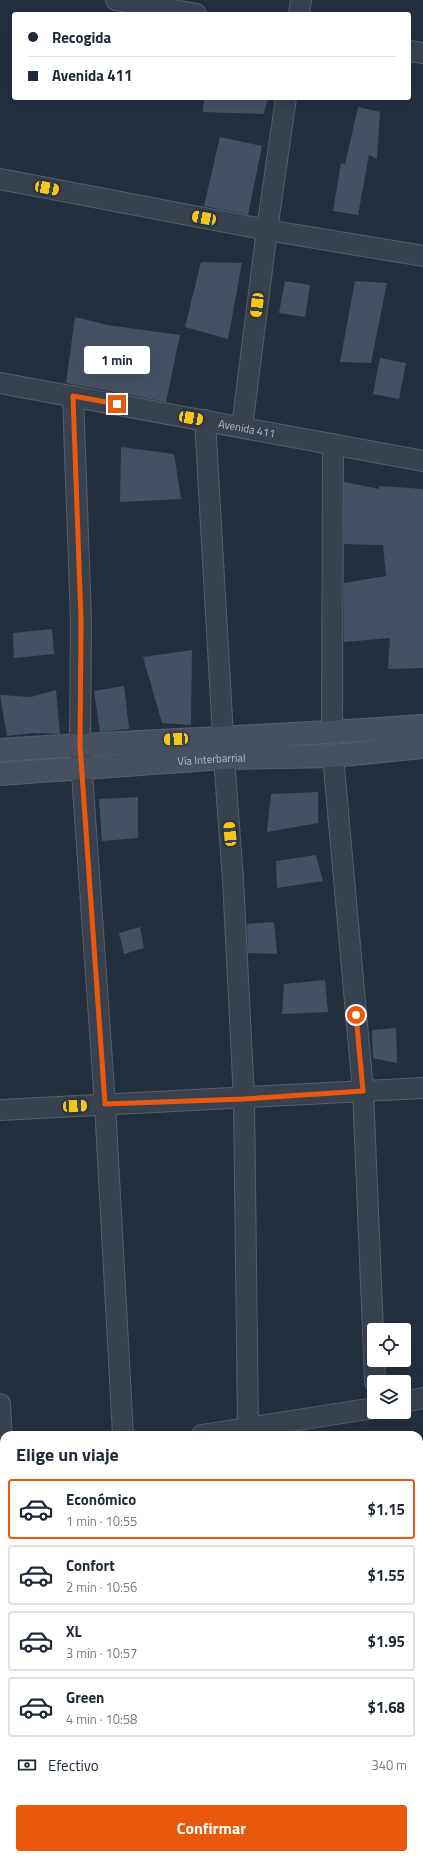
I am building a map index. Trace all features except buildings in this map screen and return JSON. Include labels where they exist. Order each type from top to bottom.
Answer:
[{"type":"main road","name":"Vía Interbarrial","points":[[0,750],[223,736],[332,732],[423,726]]},
{"type":"main road","name":"Vía Interbarrial","points":[[0,774],[224,758],[333,756],[423,747]]},
{"type":"street","points":[[116,0],[185,12]]},
{"type":"street","points":[[299,12],[301,0]]},
{"type":"street","points":[[411,51],[423,53]]},
{"type":"street","points":[[242,427],[267,230],[286,100]]},
{"type":"street","points":[[0,179],[267,230],[423,256]]},
{"type":"street","name":"Avenida 411","points":[[0,383],[423,461]]},
{"type":"street","points":[[73,396],[81,620],[80,745],[105,1104],[124,1431]]},
{"type":"street","points":[[206,420],[223,736]]},
{"type":"street","points":[[332,732],[333,444]]},
{"type":"street","points":[[333,756],[363,1091],[373,1323]]},
{"type":"street","points":[[224,758],[233,879],[244,1099],[248,1428]]},
{"type":"street","points":[[0,1110],[105,1104],[244,1099],[423,1088]]},
{"type":"street","points":[[411,1401],[423,1398]]},
{"type":"street","points":[[0,1404],[1,1431]]},
{"type":"street","points":[[228,1431],[367,1409]]},
{"type":"route","points":[[117,404],[73,396],[81,620],[80,745],[105,1104],[244,1099],[363,1091],[356,1015]]}]
